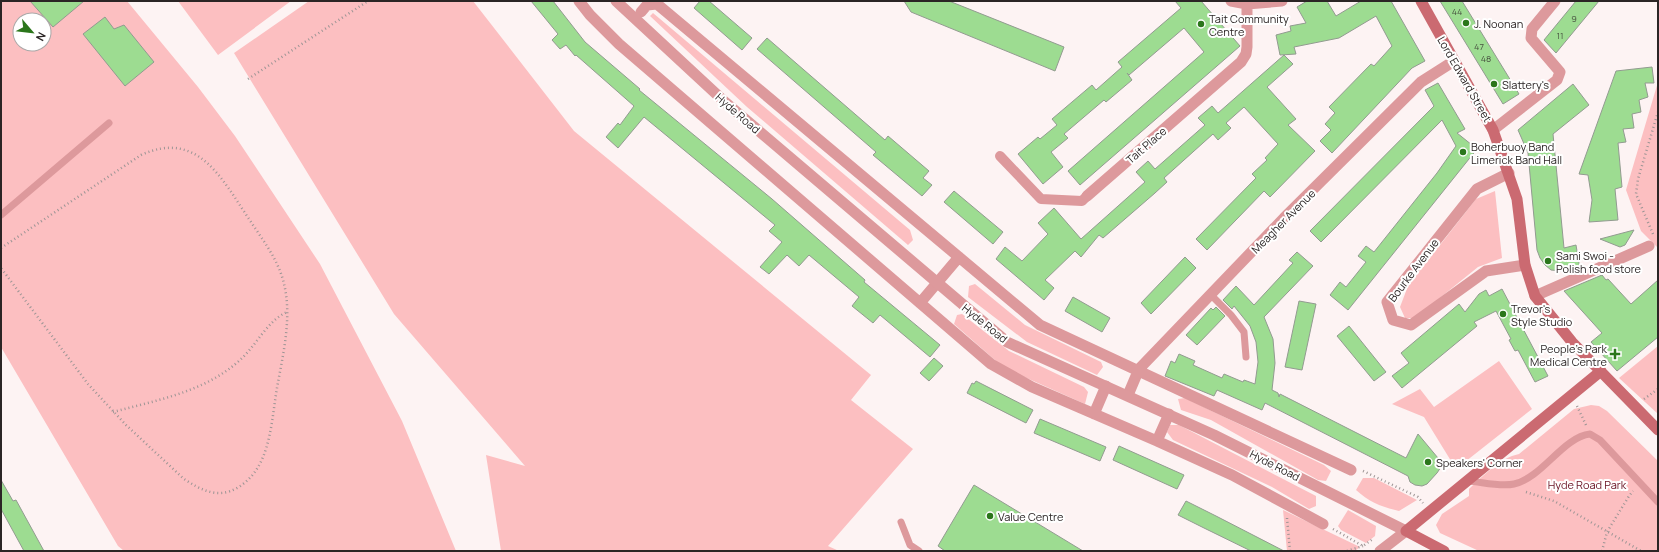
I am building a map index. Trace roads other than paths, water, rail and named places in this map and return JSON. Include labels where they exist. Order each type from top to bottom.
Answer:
[{"type":"main road","name":"Lord Edward Street","points":[[1421,1],[1494,130],[1509,173],[1516,199],[1525,265],[1535,296],[1572,342],[1658,430]]},
{"type":"main road","points":[[1406,531],[1601,371]]},
{"type":"main road","name":"Hyde Road","points":[[1406,531],[1444,551]]},
{"type":"street","points":[[579,1],[590,15],[614,39],[991,364],[1032,387],[1232,475],[1323,524]]},
{"type":"street","name":"Hyde Road","points":[[616,1],[726,103],[1006,342],[1214,434],[1406,531]]},
{"type":"street","points":[[1231,1],[1247,4],[1282,1]]},
{"type":"street","points":[[1494,130],[1557,80],[1560,72],[1531,38],[1532,29],[1554,1]]},
{"type":"street","points":[[641,12],[647,5],[657,4],[1040,325],[1139,369],[1351,470]]},
{"type":"street","name":"Tait Place","points":[[1000,156],[1041,199],[1082,201],[1241,62],[1246,54],[1247,47],[1247,4]]},
{"type":"street","name":"Meagher Avenue","points":[[1128,395],[1139,369],[1211,295],[1421,82],[1454,61]]},
{"type":"street","name":"Bourke Avenue","points":[[1509,173],[1477,189],[1387,302],[1393,320],[1411,325],[1486,271],[1525,265]]},
{"type":"street","points":[[1535,296],[1652,242]]},
{"type":"street","points":[[920,304],[959,257]]},
{"type":"street","points":[[1094,414],[1106,386]]},
{"type":"street","points":[[1157,441],[1169,414]]},
{"type":"street","points":[[1382,550],[1406,531]]},
{"type":"lane","points":[[1,215],[109,123]]},
{"type":"lane","points":[[1211,295],[1231,315],[1244,332],[1246,357]]},
{"type":"lane","points":[[1468,481],[1509,485],[1523,481],[1578,438],[1590,434],[1600,440],[1658,502]]},
{"type":"lane","points":[[901,522],[910,546],[919,551]]},
{"type":"place","name":"J. Noonan","points":[[1466,23]]},
{"type":"place","name":"Tait Community Centre","points":[[1201,24]]},
{"type":"place","name":"Slattery's","points":[[1494,84]]},
{"type":"place","name":"Boherbuoy Band Limerick Band Hall","points":[[1463,152]]},
{"type":"place","name":"Sami Swoi - Polish food store","points":[[1548,261]]},
{"type":"place","name":"Trevor's Style Studio","points":[[1503,314]]},
{"type":"place","name":"People's Park Medical Centre","points":[[1615,354]]},
{"type":"place","name":"Speakers' Corner","points":[[1428,462]]},
{"type":"place","name":"Value Centre","points":[[990,516]]},
{"type":"park label","name":"Hyde Road Park","points":[[1587,484]]}]
